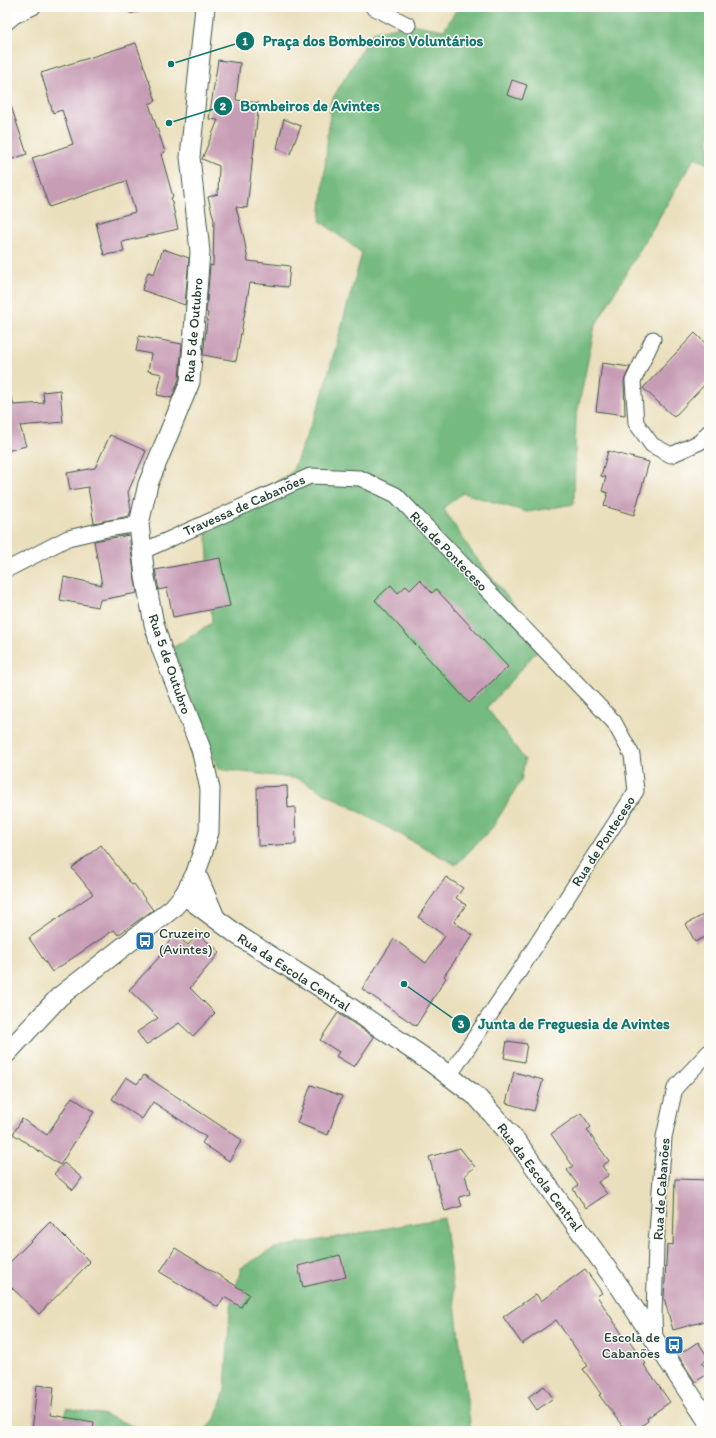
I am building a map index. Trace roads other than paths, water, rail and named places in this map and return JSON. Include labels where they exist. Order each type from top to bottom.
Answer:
[{"type":"street","points":[[7,22],[14,16],[33,7]]},
{"type":"street","name":"Rua 5 de Outubro","points":[[7,1053],[59,997],[173,908],[184,895],[196,873],[209,832],[210,789],[201,749],[162,650],[154,624],[148,601],[138,524],[148,484],[190,382],[200,252],[190,157],[205,7]]},
{"type":"street","points":[[373,7],[408,25]]},
{"type":"street","points":[[653,339],[633,381],[636,423],[652,445],[671,456],[700,442],[709,432]]},
{"type":"street","name":"Travessa de Cabanões","points":[[141,552],[310,476],[360,478],[396,495]]},
{"type":"street","name":"Rua de Ponteceso","points":[[396,495],[614,722],[632,755],[636,791],[520,970],[449,1076]]},
{"type":"street","points":[[7,567],[10,568],[68,538],[138,524]]},
{"type":"street","points":[[196,873],[216,919]]},
{"type":"street","name":"Rua da Escola Central","points":[[184,895],[239,936],[320,987],[477,1097],[517,1142],[622,1290],[709,1423]]},
{"type":"street","name":"Rua de Cabanões","points":[[655,1341],[654,1316],[656,1245],[664,1137],[675,1088],[709,1052]]},
{"type":"place","name":"Praça dos Bombeoiros Voluntários","points":[[171,64]]},
{"type":"place","name":"Bombeiros de Avintes","points":[[169,123]]},
{"type":"place","name":"Cruzeiro (Avintes)","points":[[145,941]]},
{"type":"place","name":"Junta de Freguesia de Avintes","points":[[404,984]]},
{"type":"place","name":"Escola de Cabanões","points":[[674,1345]]}]
